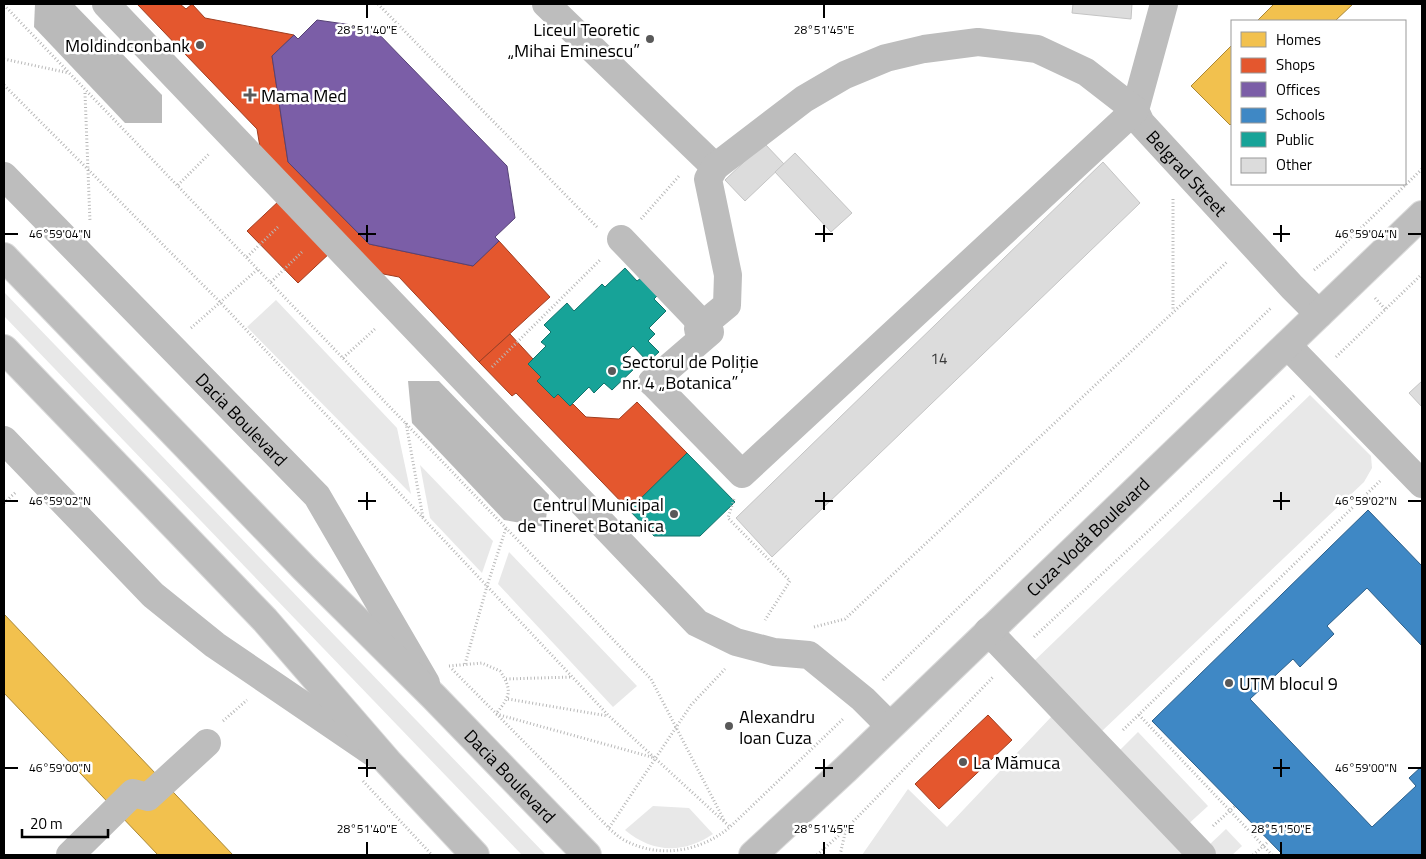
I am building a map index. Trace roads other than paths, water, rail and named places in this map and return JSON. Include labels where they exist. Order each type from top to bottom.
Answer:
[{"type":"main road","points":[[106,4],[696,623],[736,642],[749,646],[774,652],[809,655],[863,699],[889,725]]},
{"type":"main road","points":[[546,4],[707,159],[708,180],[728,275],[727,306],[698,329]]},
{"type":"main road","points":[[611,234],[710,332],[652,382],[742,474],[1135,110],[1164,4]]},
{"type":"main road","name":"Belgrad Street","points":[[707,159],[829,84],[886,58],[924,49],[978,42],[1037,49],[1086,72],[1135,110],[1141,123],[1319,314]]},
{"type":"main road","name":"Dacia Boulevard","points":[[4,176],[317,496],[434,697]]},
{"type":"main road","name":"Cuza-Vodă Boulevard","points":[[753,855],[846,769],[889,725],[1422,215]]},
{"type":"main road","name":"Dacia Boulevard","points":[[4,257],[304,568],[434,697],[587,855]]},
{"type":"main road","points":[[1287,345],[1422,484]]},
{"type":"main road","points":[[4,349],[265,620],[388,762],[475,855]]},
{"type":"main road","points":[[4,440],[154,594],[215,644],[388,762]]},
{"type":"main road","points":[[988,631],[1202,855]]},
{"type":"main road","points":[[70,855],[133,793],[148,797],[212,734]]},
{"type":"place","name":"Liceul Teoretic „Mihai Eminescu”","points":[[650,39]]},
{"type":"place","name":"Moldindconbank","points":[[200,45]]},
{"type":"place","name":"Mama Med","points":[[250,95]]},
{"type":"place","name":"Sectorul de Poliție nr. 4 „Botanica”","points":[[612,371]]},
{"type":"place","name":"Centrul Municipal de Tineret Botanica","points":[[674,514]]},
{"type":"place","name":"UTM blocul 9","points":[[1229,683]]},
{"type":"place","name":"Alexandru Ioan Cuza","points":[[729,726]]},
{"type":"place","name":"La Mămuca","points":[[963,762]]}]
